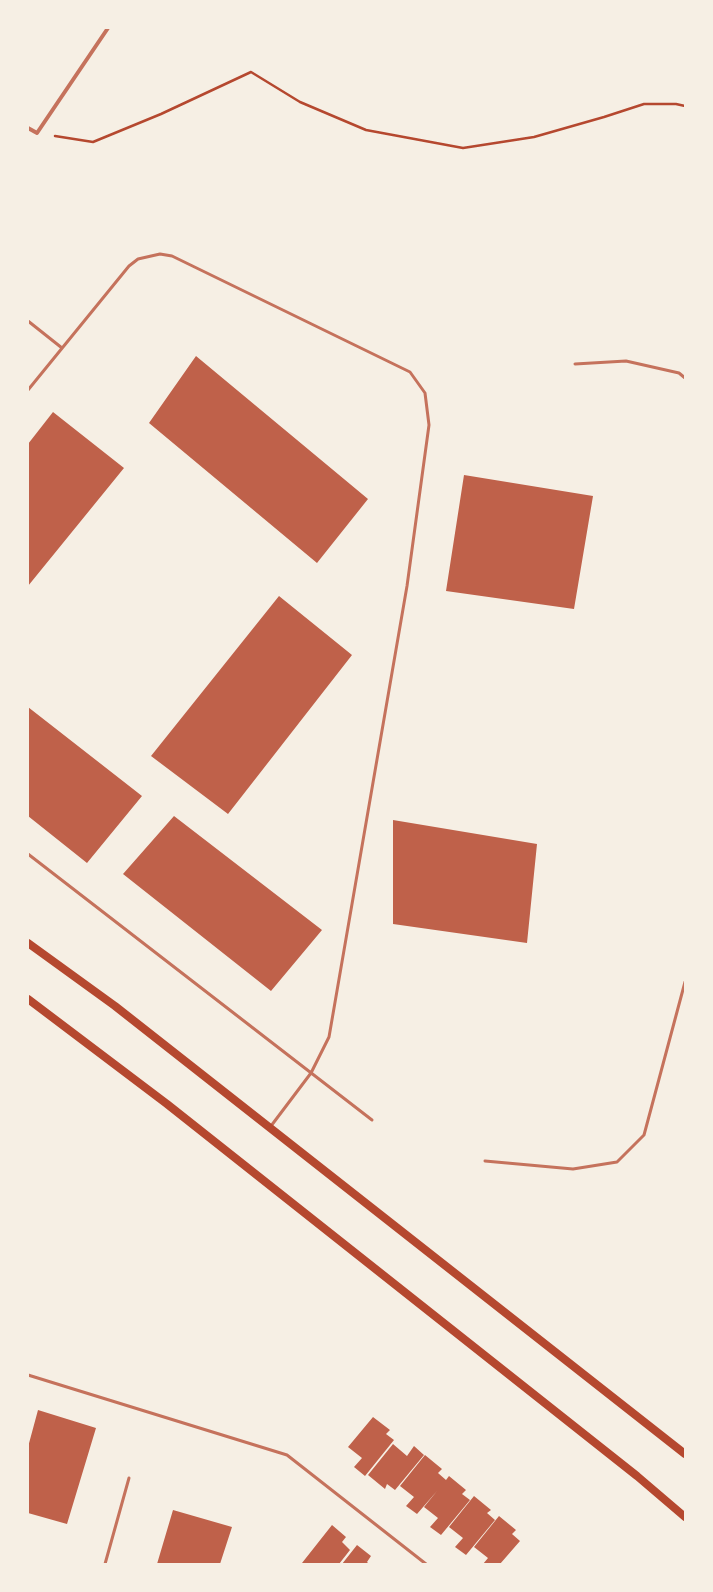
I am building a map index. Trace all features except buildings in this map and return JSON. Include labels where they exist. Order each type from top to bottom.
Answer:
[{"type":"main road","points":[[28,943],[115,1006],[685,1454]]},
{"type":"main road","points":[[28,999],[167,1104],[631,1471],[685,1517]]},
{"type":"street","points":[[28,128],[37,133],[108,28]]},
{"type":"lane","points":[[28,390],[129,266],[138,260],[160,254],[172,256],[410,372],[425,393],[429,424],[405,593],[329,1037],[311,1073],[269,1128]]},
{"type":"lane","points":[[28,321],[62,348]]},
{"type":"lane","points":[[574,364],[626,361],[679,373],[685,378]]},
{"type":"lane","points":[[28,854],[372,1120]]},
{"type":"lane","points":[[485,1161],[573,1169],[617,1162],[644,1135],[685,982]]},
{"type":"lane","points":[[28,1375],[287,1455],[426,1564]]},
{"type":"lane","points":[[105,1564],[130,1478]]},
{"type":"path","points":[[37,133],[92,142],[161,114],[251,72],[300,102],[366,130],[463,148],[534,137],[644,104],[676,104],[685,106]]}]
